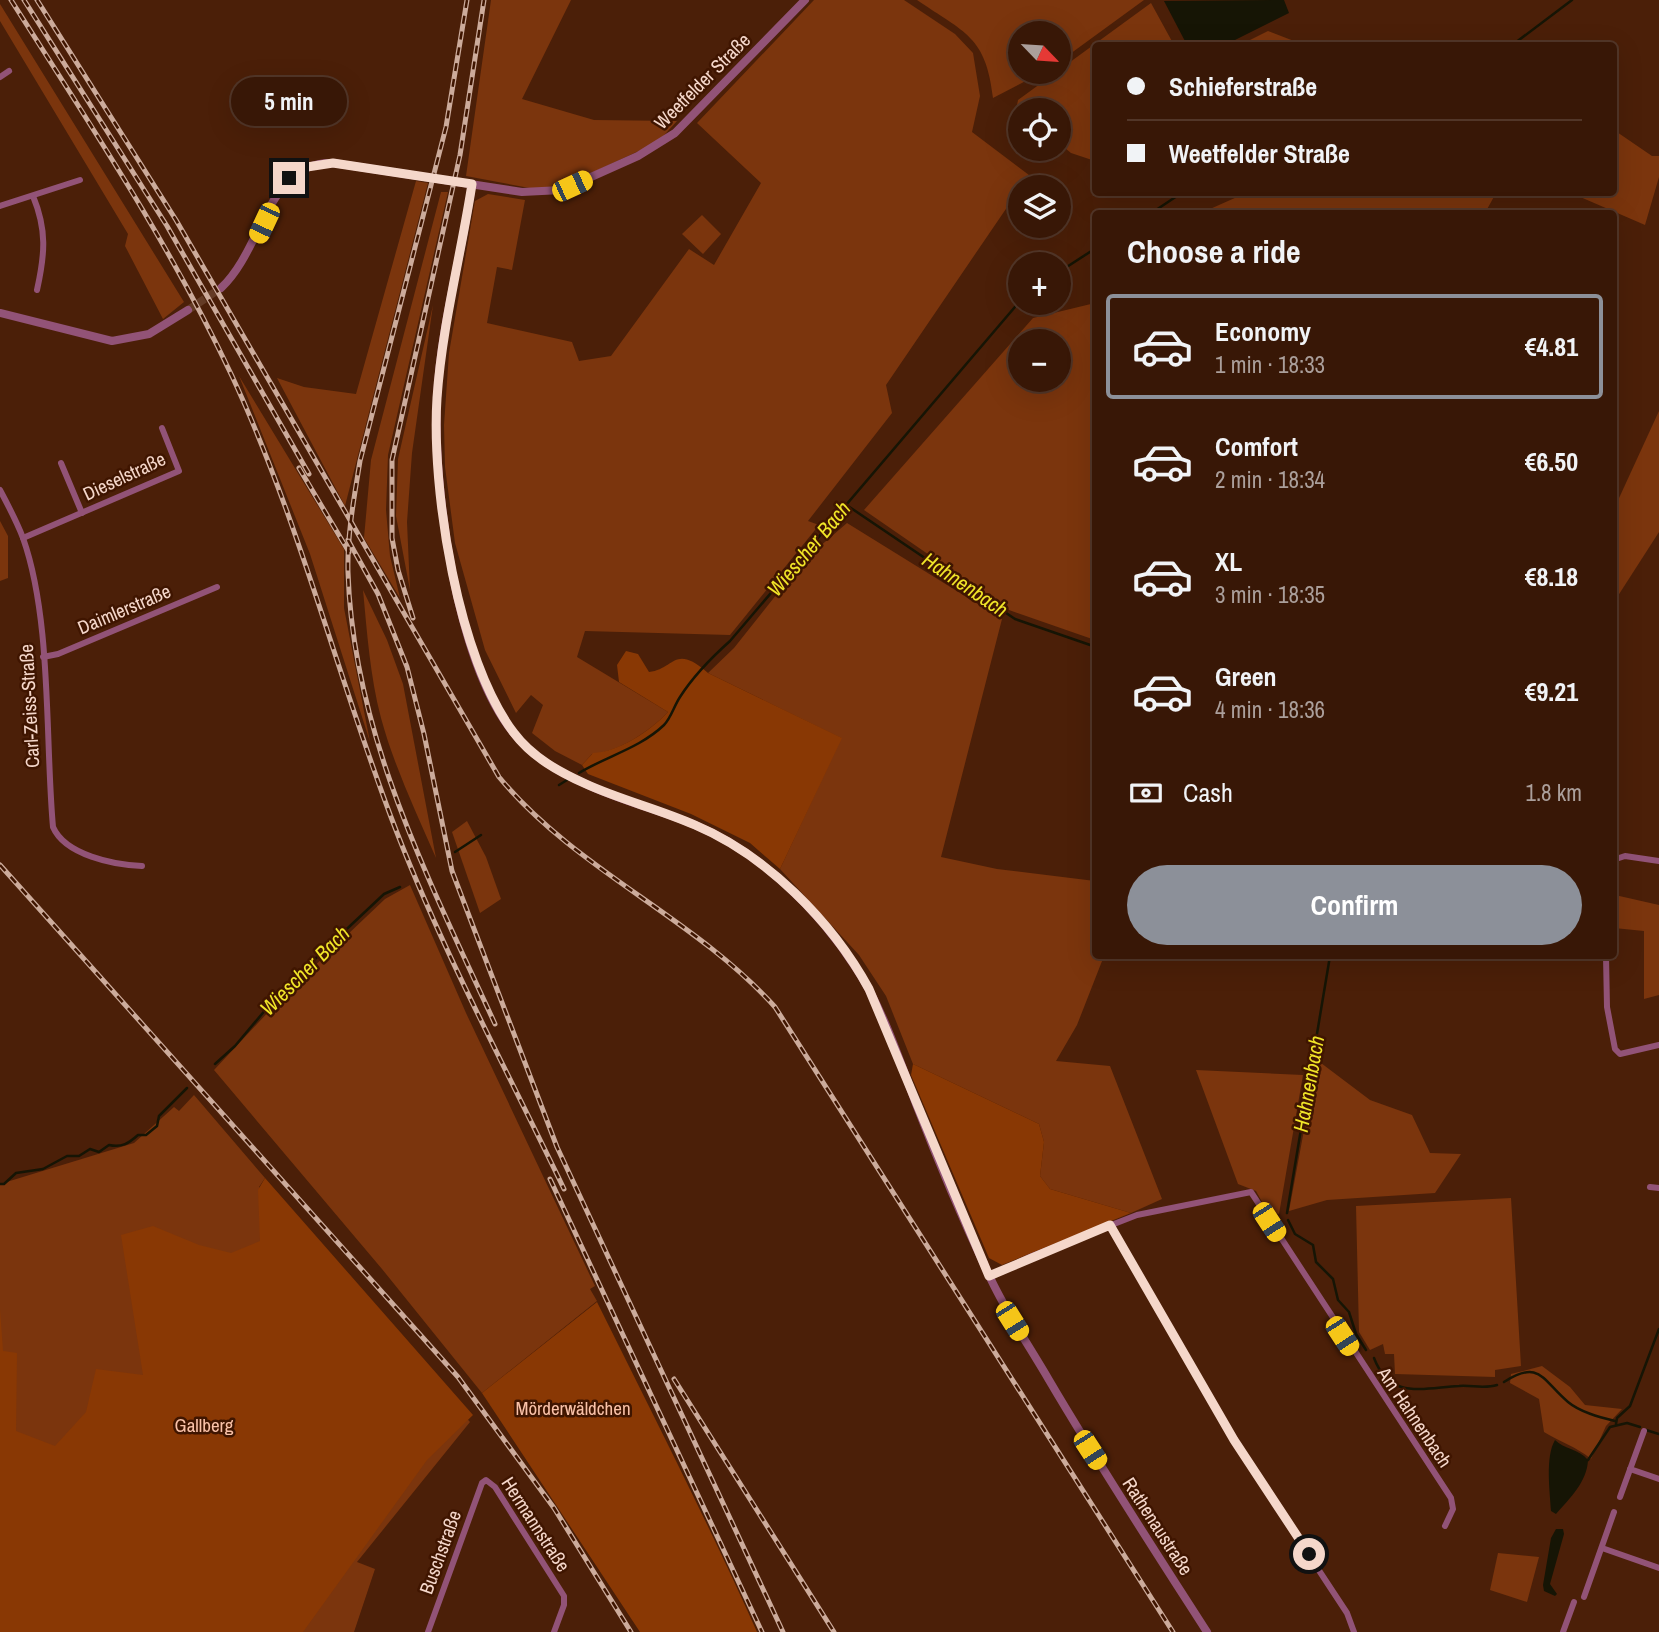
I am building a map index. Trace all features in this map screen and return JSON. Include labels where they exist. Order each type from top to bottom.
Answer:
[{"type":"street","name":"Weetfelder Straße","points":[[221,288],[246,259],[281,188],[307,167],[333,163],[522,192],[555,192],[661,144],[702,107],[805,0]]},
{"type":"street","points":[[0,77],[9,71]]},
{"type":"street","points":[[0,206],[80,180]]},
{"type":"street","name":"Rathenaustraße","points":[[472,184],[444,342],[437,424],[440,483],[453,566],[471,643],[489,695],[515,735],[542,760],[608,794],[692,823],[737,845],[774,872],[834,938],[861,974],[882,1018],[989,1276],[1012,1321],[1090,1450],[1207,1632]]},
{"type":"street","points":[[33,196],[42,219],[46,249],[37,290]]},
{"type":"street","points":[[0,313],[112,341],[149,334],[188,310]]},
{"type":"street","name":"Dieselstraße","points":[[23,538],[179,471],[162,428]]},
{"type":"street","name":"Dieselstraße","points":[[61,463],[82,513]]},
{"type":"street","name":"Carl-Zeiss-Straße","points":[[0,490],[23,538],[34,577],[43,657],[48,773],[57,835],[74,848],[122,865],[142,866]]},
{"type":"street","name":"Daimlerstraße","points":[[43,657],[58,654],[217,587]]},
{"type":"street","points":[[1617,859],[1625,856],[1659,862]]},
{"type":"street","points":[[1606,959],[1607,1007],[1615,1049],[1620,1054],[1659,1045]]},
{"type":"street","points":[[1650,1187],[1659,1188]]},
{"type":"street","name":"Am Hahnenbach","points":[[1110,1225],[1161,1208],[1249,1191],[1451,1498],[1453,1510],[1445,1526]]},
{"type":"street","points":[[989,1276],[1110,1225],[1201,1384],[1347,1614],[1354,1632]]},
{"type":"street","points":[[1620,1497],[1644,1431]]},
{"type":"street","points":[[1630,1469],[1659,1479]]},
{"type":"street","name":"Hermannstraße","points":[[482,1483],[488,1480],[493,1483],[564,1596],[564,1605],[554,1632]]},
{"type":"street","name":"Buschstraße","points":[[428,1632],[482,1483]]},
{"type":"street","points":[[1584,1597],[1614,1512]]},
{"type":"street","points":[[1602,1548],[1659,1567]]},
{"type":"street","points":[[1563,1632],[1574,1602]]},
{"type":"green space","points":[[491,0],[571,0],[522,99],[594,120],[677,121],[658,142],[572,182],[540,190],[466,176]]},
{"type":"green space","points":[[814,0],[904,0],[955,34],[973,53],[980,96],[972,132],[1029,175],[1008,175],[1008,206],[886,385],[892,413],[808,521],[819,525],[730,635],[585,631],[577,657],[668,712],[633,739],[613,749],[592,754],[582,765],[555,751],[532,733],[543,705],[531,695],[516,713],[485,650],[455,543],[445,467],[444,425],[449,353],[475,201],[488,194],[525,200],[512,270],[497,267],[487,323],[572,342],[579,361],[611,356],[689,249],[714,265],[761,183],[697,123]]},
{"type":"green space","points":[[917,0],[1144,0],[1071,53],[1071,21],[1008,21],[1008,84],[1020,84],[993,98],[990,77],[979,48],[960,29]]},
{"type":"green space","points":[[1151,3],[1172,42],[1098,42]]},
{"type":"green space","points":[[0,4],[184,302],[163,319],[125,246],[128,234],[0,21]]},
{"type":"green space","points":[[1268,31],[1294,42],[1246,42]]},
{"type":"green space","points":[[1092,46],[1092,160],[1071,153],[1071,98],[1021,98],[1040,84],[1071,84],[1071,61]]},
{"type":"green space","points":[[1617,132],[1652,156],[1659,156],[1659,177],[1645,225],[1617,213],[1617,210],[1610,210],[1578,196],[1617,196]]},
{"type":"green space","points":[[416,181],[428,183],[345,506],[277,378],[304,387],[356,394]]},
{"type":"green space","points":[[441,192],[448,192],[388,455],[386,510],[390,556],[400,598],[364,538],[371,460]]},
{"type":"green space","points":[[1239,196],[1494,196],[1487,210],[1208,210]]},
{"type":"green space","points":[[702,215],[721,234],[703,254],[682,234]]},
{"type":"green space","points":[[1092,304],[1092,639],[1009,610],[864,510],[1008,346],[1008,392],[1071,392],[1071,329],[1023,329],[1033,318],[1071,315],[1071,309]]},
{"type":"green space","points":[[433,305],[412,453],[407,522],[410,590],[396,516],[398,459]]},
{"type":"green space","points":[[239,376],[344,549],[344,608],[370,742],[310,554]]},
{"type":"green space","points":[[1659,411],[1659,532],[1617,597],[1617,502]]},
{"type":"green space","points":[[0,521],[8,536],[8,578],[0,581]]},
{"type":"green space","points":[[847,523],[1002,619],[941,857],[997,869],[1092,881],[1092,959],[1103,959],[1077,1025],[1056,1061],[1110,1066],[1162,1199],[1131,1213],[1050,1189],[1040,1176],[1044,1142],[1039,1124],[913,1064],[886,996],[859,955],[780,869],[841,738],[708,673],[734,648],[804,560]]},
{"type":"green space","points":[[363,590],[387,640],[403,684],[436,858],[399,771],[381,718],[372,670]]},
{"type":"green space","points":[[626,651],[638,654],[649,672],[676,660],[688,660],[708,673],[842,738],[780,869],[750,843],[691,814],[588,774],[582,765],[593,753],[613,749],[634,739],[668,712],[619,682],[617,665]]},
{"type":"green space","points":[[467,821],[486,857],[501,899],[480,913],[452,832]]},
{"type":"green space","points":[[410,885],[466,1013],[595,1286],[590,1289],[597,1301],[482,1393],[382,1269],[214,1070],[287,992],[385,899]]},
{"type":"green space","points":[[1617,895],[1659,905],[1659,995],[1644,999],[1644,931],[1617,928]]},
{"type":"green space","points":[[1317,1060],[1370,1100],[1412,1115],[1430,1153],[1461,1154],[1435,1193],[1327,1200],[1289,1211]]},
{"type":"green space","points":[[913,1064],[1039,1124],[1044,1142],[1040,1176],[1050,1189],[1131,1213],[1002,1265],[989,1258],[911,1075]]},
{"type":"green space","points":[[1196,1070],[1303,1075],[1279,1214],[1267,1211],[1256,1191],[1238,1184]]},
{"type":"green space","name":"Gallberg","points":[[194,1095],[265,1178],[259,1187],[470,1422],[357,1562],[375,1569],[354,1632],[0,1632],[0,1184],[134,1143],[174,1107],[179,1111]]},
{"type":"green space","name":"Gallberg","points":[[265,1178],[473,1415],[427,1460],[303,1632],[0,1632],[0,1309],[3,1351],[17,1353],[16,1431],[55,1446],[86,1412],[96,1369],[143,1375],[121,1235],[153,1226],[199,1245],[231,1253],[260,1241],[258,1190]]},
{"type":"green space","points":[[1511,1198],[1521,1366],[1495,1370],[1495,1377],[1395,1374],[1394,1354],[1385,1354],[1383,1344],[1370,1350],[1359,1332],[1356,1206]]},
{"type":"green space","name":"Mörderwäldchen","points":[[597,1302],[699,1507],[757,1632],[640,1632],[482,1393]]},
{"type":"green space","points":[[1542,1366],[1570,1387],[1585,1405],[1622,1409],[1606,1426],[1591,1459],[1544,1432],[1539,1399],[1510,1383],[1511,1374]]},
{"type":"green space","points":[[1498,1553],[1539,1557],[1527,1602],[1490,1590]]},
{"type":"shaded area","points":[[1284,0],[1289,13],[1231,42],[1185,42],[1164,1]]},
{"type":"shaded area","points":[[1555,1440],[1588,1460],[1581,1483],[1556,1514],[1551,1511],[1549,1474],[1550,1455]]},
{"type":"shaded area","points":[[1556,1529],[1563,1529],[1564,1534],[1550,1584],[1557,1594],[1555,1596],[1544,1591],[1543,1585],[1551,1538]]},
{"type":"waterway","name":"Wiescher Bach","points":[[1516,42],[1572,0]]},
{"type":"waterway","name":"Wiescher Bach","points":[[1156,210],[1177,196]]},
{"type":"waterway","name":"Wiescher Bach","points":[[1071,264],[1092,251]]},
{"type":"waterway","name":"Wiescher Bach","points":[[579,773],[634,746],[664,725],[697,674],[730,641],[1008,315]]},
{"type":"waterway","name":"Hahnenbach","points":[[845,504],[1015,619],[1092,646]]},
{"type":"waterway","name":"Wiescher Bach","points":[[559,785],[567,780]]},
{"type":"waterway","name":"Wiescher Bach","points":[[455,852],[481,835]]},
{"type":"waterway","name":"Wiescher Bach","points":[[215,1064],[235,1046],[283,989],[384,894],[400,887]]},
{"type":"waterway","name":"Hahnenbach","points":[[1287,1213],[1329,959]]},
{"type":"waterway","name":"Wiescher Bach","points":[[0,1184],[4,1184],[16,1173],[43,1169],[67,1156],[79,1156],[90,1149],[99,1152],[109,1145],[122,1145],[138,1135],[146,1135],[157,1126],[159,1116],[187,1088]]},
{"type":"waterway","name":"Hahnenbach","points":[[1288,1220],[1295,1234],[1313,1245],[1316,1262],[1333,1279],[1338,1300],[1349,1312],[1356,1334],[1366,1350]]},
{"type":"waterway","points":[[1616,1424],[1617,1418],[1630,1406],[1659,1329]]},
{"type":"waterway","name":"Hahnenbach","points":[[1374,1358],[1381,1371],[1398,1386],[1420,1389],[1497,1385]]},
{"type":"waterway","name":"Hahnenbach","points":[[1504,1382],[1516,1375],[1533,1372],[1546,1380],[1573,1406],[1615,1421]]},
{"type":"waterway","points":[[1588,1460],[1610,1427],[1627,1423],[1640,1427]]},
{"type":"waterway","points":[[1646,1430],[1659,1434]]},
{"type":"tunnel","points":[[188,310],[221,288]]},
{"type":"railway","points":[[11,0],[155,231],[232,376],[277,484],[371,762],[410,865],[451,959],[564,1189]]},
{"type":"railway","points":[[24,0],[167,226],[309,474]]},
{"type":"railway","points":[[37,0],[176,220],[499,777],[530,810],[564,840],[709,946],[775,1007],[1173,1632]]},
{"type":"railway","points":[[467,0],[446,127],[360,461],[350,530],[348,572],[353,632],[364,691],[379,748],[421,860],[495,1024]]},
{"type":"railway","points":[[413,618],[398,570],[392,538],[392,460],[460,155],[484,0]]},
{"type":"railway","points":[[299,468],[349,552]]},
{"type":"railway","points":[[348,540],[378,594],[407,667],[424,734],[452,871],[557,1147],[783,1632]]},
{"type":"railway","points":[[0,865],[458,1377],[554,1508],[631,1632]]},
{"type":"railway","points":[[550,1179],[762,1632]]},
{"type":"railway","points":[[674,1379],[834,1632]]},
{"type":"route","points":[[289,178],[315,164],[333,163],[472,184],[439,378],[437,424],[440,483],[453,566],[477,666],[489,695],[515,735],[528,749],[561,772],[608,794],[692,823],[737,845],[774,872],[843,948],[869,989],[989,1276],[1110,1225],[1234,1440],[1309,1554]]}]
